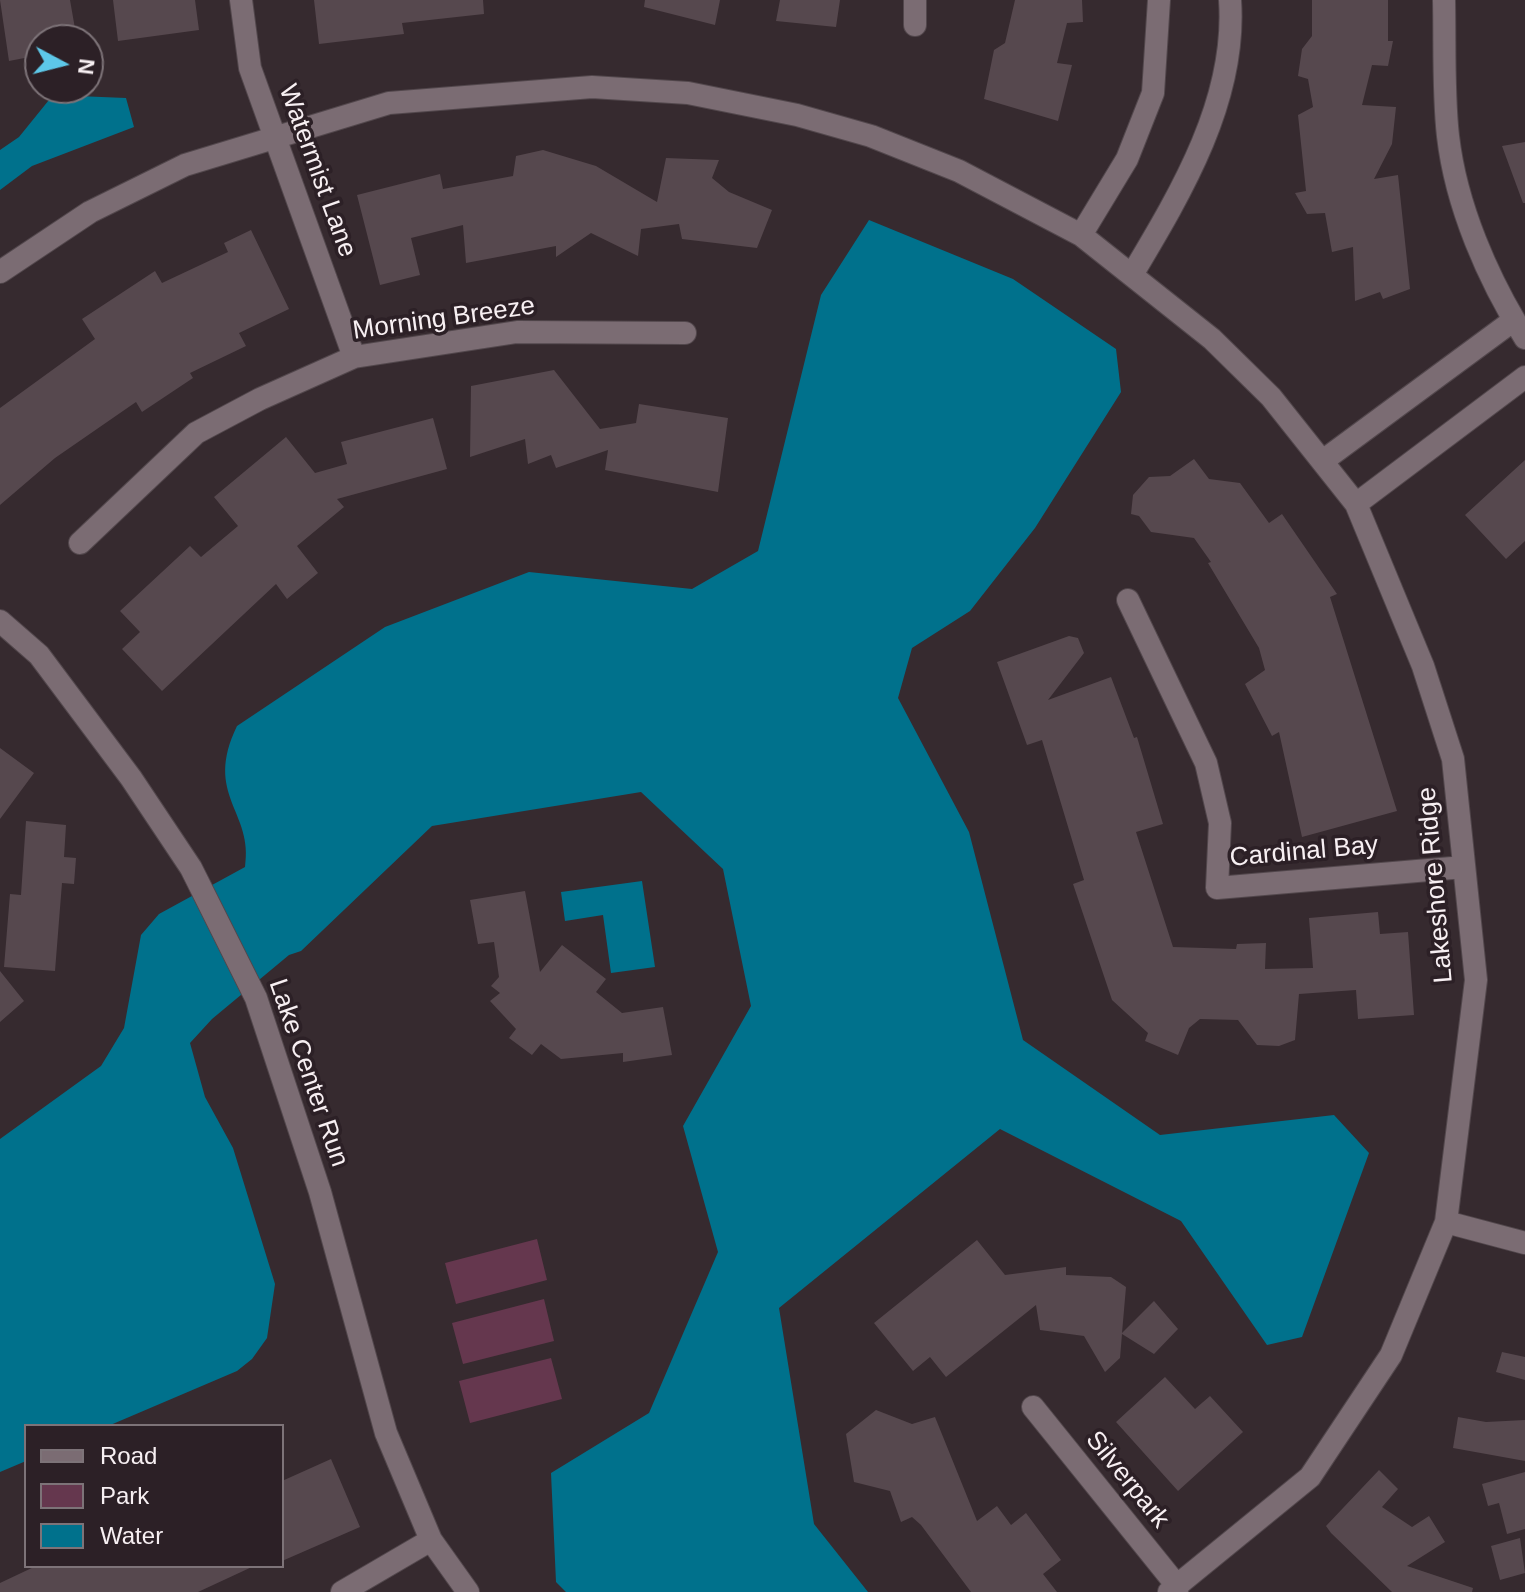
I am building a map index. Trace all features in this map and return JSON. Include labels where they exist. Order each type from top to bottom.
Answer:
[{"type":"street","name":"Watermist Lane","points":[[241,0],[250,68],[354,357]]},
{"type":"street","points":[[915,0],[915,25]]},
{"type":"street","points":[[1081,235],[1127,159],[1153,93],[1159,0]]},
{"type":"street","points":[[1133,273],[1175,202],[1205,139],[1221,82],[1230,0]]},
{"type":"street","points":[[1324,460],[1519,329],[1461,197],[1448,137],[1444,0]]},
{"type":"street","name":"Lakeshore Ridge","points":[[0,272],[90,212],[185,165],[389,103],[592,87],[688,93],[797,115],[871,136],[959,171],[1081,235],[1133,273],[1222,349],[1324,460],[1356,504],[1423,666],[1453,759],[1476,980],[1446,1222],[1391,1355],[1310,1477],[1173,1590]]},
{"type":"street","name":"Morning Breeze","points":[[80,543],[196,433],[260,399],[354,357],[517,332],[685,333]]},
{"type":"street","points":[[1356,504],[1525,377]]},
{"type":"street","name":"Cardinal Bay","points":[[1128,600],[1206,763],[1220,823],[1217,888],[1464,867]]},
{"type":"street","name":"Lake Center Run","points":[[0,621],[39,655],[131,778],[191,868],[256,998],[320,1192],[386,1433],[431,1540],[468,1592]]},
{"type":"street","points":[[1446,1222],[1525,1243]]},
{"type":"street","name":"Silverpark","points":[[1033,1407],[1173,1590]]},
{"type":"street","points":[[342,1592],[431,1540]]},
{"type":"green space","points":[[537,1239],[547,1280],[456,1304],[445,1263]]},
{"type":"green space","points":[[544,1299],[554,1341],[463,1364],[452,1323]]},
{"type":"green space","points":[[551,1358],[562,1399],[470,1423],[459,1381]]},
{"type":"water","points":[[104,97],[126,98],[134,127],[32,166],[0,190],[0,150],[19,137],[46,104],[104,104]]},
{"type":"water","points":[[869,220],[1013,279],[1116,349],[1121,392],[1035,528],[970,611],[912,648],[898,698],[969,832],[1023,1040],[1160,1135],[1334,1115],[1369,1153],[1302,1337],[1267,1345],[1181,1221],[1000,1129],[779,1308],[814,1524],[868,1592],[566,1592],[556,1582],[551,1473],[649,1413],[718,1252],[683,1126],[751,1006],[723,869],[641,792],[432,826],[301,951],[289,955],[212,1019],[190,1043],[205,1097],[233,1148],[275,1284],[267,1338],[252,1359],[237,1371],[113,1424],[24,1424],[24,1462],[0,1472],[0,1139],[101,1066],[124,1028],[141,935],[159,914],[245,867],[243,831],[227,787],[225,770],[237,726],[385,627],[529,572],[692,589],[758,551],[821,295]]},
{"type":"water","points":[[642,881],[655,967],[611,973],[603,915],[565,921],[561,892]]},
{"type":"building","points":[[0,0],[70,0],[74,24],[24,24],[24,58],[9,61]]},
{"type":"building","points":[[113,0],[195,0],[199,30],[118,41]]},
{"type":"building","points":[[314,0],[483,0],[484,14],[402,23],[404,34],[319,44]]},
{"type":"building","points":[[645,0],[720,0],[715,25],[644,7]]},
{"type":"building","points":[[780,0],[840,0],[836,27],[776,21]]},
{"type":"building","points":[[1015,0],[1082,0],[1083,22],[1067,23],[1057,63],[1072,65],[1058,121],[984,99],[994,50],[1005,43]]},
{"type":"building","points":[[1312,0],[1388,0],[1388,41],[1393,41],[1388,66],[1372,65],[1362,105],[1396,107],[1392,144],[1374,179],[1398,175],[1410,289],[1383,299],[1380,292],[1355,301],[1353,247],[1332,252],[1325,213],[1307,214],[1295,193],[1306,191],[1298,115],[1313,107],[1308,79],[1298,76],[1302,49],[1312,36]]},
{"type":"building","points":[[1525,142],[1525,203],[1523,203],[1502,146]]},
{"type":"building","points":[[543,150],[596,166],[657,202],[666,158],[719,160],[712,178],[729,192],[772,210],[757,248],[682,239],[679,224],[641,229],[638,256],[591,233],[556,257],[556,246],[466,263],[463,225],[411,238],[420,275],[380,285],[357,195],[440,174],[443,189],[513,176],[516,156]]},
{"type":"building","points":[[251,230],[289,309],[239,333],[246,346],[190,373],[193,378],[142,412],[136,402],[55,458],[0,505],[0,408],[95,339],[82,319],[155,271],[162,283],[228,252],[224,243]]},
{"type":"building","points":[[554,370],[600,429],[636,423],[639,404],[728,418],[718,492],[605,470],[608,450],[556,468],[551,455],[528,464],[525,439],[470,457],[471,386]]},
{"type":"building","points":[[433,418],[447,469],[337,499],[344,507],[297,546],[318,573],[287,599],[276,584],[162,691],[122,649],[140,632],[120,611],[190,546],[201,557],[238,526],[214,497],[286,437],[315,473],[347,464],[341,442]]},
{"type":"building","points":[[1194,459],[1209,479],[1240,483],[1269,523],[1282,514],[1337,594],[1330,597],[1397,811],[1302,837],[1279,732],[1272,736],[1245,684],[1265,670],[1259,648],[1208,563],[1211,562],[1194,538],[1151,532],[1139,516],[1131,514],[1133,495],[1149,477],[1170,476]]},
{"type":"building","points":[[1525,460],[1525,541],[1506,559],[1465,515]]},
{"type":"building","points":[[1069,636],[1078,638],[1084,653],[1048,700],[1111,677],[1134,738],[1137,737],[1163,824],[1136,832],[1173,947],[1236,949],[1237,944],[1266,943],[1265,969],[1313,968],[1309,918],[1378,912],[1380,934],[1408,932],[1414,1015],[1358,1019],[1356,990],[1299,994],[1295,1040],[1279,1046],[1257,1045],[1238,1020],[1200,1019],[1189,1028],[1178,1055],[1145,1041],[1148,1033],[1112,1000],[1073,884],[1084,880],[1042,740],[1027,745],[997,662]]},
{"type":"building","points":[[0,748],[34,773],[0,819]]},
{"type":"building","points":[[26,821],[66,825],[64,857],[76,858],[74,884],[62,883],[55,971],[4,967],[10,894],[21,895]]},
{"type":"building","points":[[525,891],[540,972],[562,945],[606,979],[596,992],[622,1013],[663,1007],[672,1055],[623,1062],[623,1053],[561,1059],[541,1044],[532,1055],[509,1038],[516,1029],[490,1001],[500,993],[491,986],[499,977],[494,942],[478,944],[470,900]]},
{"type":"building","points":[[0,971],[24,1001],[0,1022]]},
{"type":"building","points":[[977,1240],[1005,1275],[1066,1267],[1066,1275],[1111,1277],[1126,1287],[1122,1333],[1154,1301],[1178,1329],[1154,1354],[1122,1334],[1120,1358],[1105,1372],[1084,1336],[1040,1330],[1036,1305],[946,1377],[930,1357],[913,1371],[874,1323]]},
{"type":"building","points":[[1502,1352],[1525,1357],[1525,1380],[1496,1372]]},
{"type":"building","points":[[1165,1377],[1195,1409],[1210,1396],[1243,1432],[1178,1491],[1116,1422]]},
{"type":"building","points":[[876,1410],[912,1424],[935,1417],[977,1521],[997,1506],[1011,1525],[1026,1513],[1061,1560],[1043,1574],[1057,1592],[971,1592],[921,1525],[912,1517],[901,1522],[890,1491],[854,1482],[846,1434]]},
{"type":"building","points":[[1458,1417],[1486,1422],[1525,1420],[1525,1461],[1453,1448]]},
{"type":"building","points":[[331,1459],[360,1527],[284,1560],[284,1480]]},
{"type":"building","points":[[1379,1470],[1398,1489],[1382,1507],[1412,1527],[1429,1516],[1445,1542],[1407,1566],[1473,1588],[1472,1592],[1392,1592],[1331,1533],[1326,1526]]},
{"type":"building","points":[[1525,1472],[1525,1529],[1507,1534],[1499,1503],[1488,1506],[1482,1484]]},
{"type":"building","points":[[1520,1538],[1525,1573],[1500,1580],[1491,1546]]},
{"type":"building","points":[[32,1568],[250,1568],[198,1592],[0,1592],[0,1583]]}]
